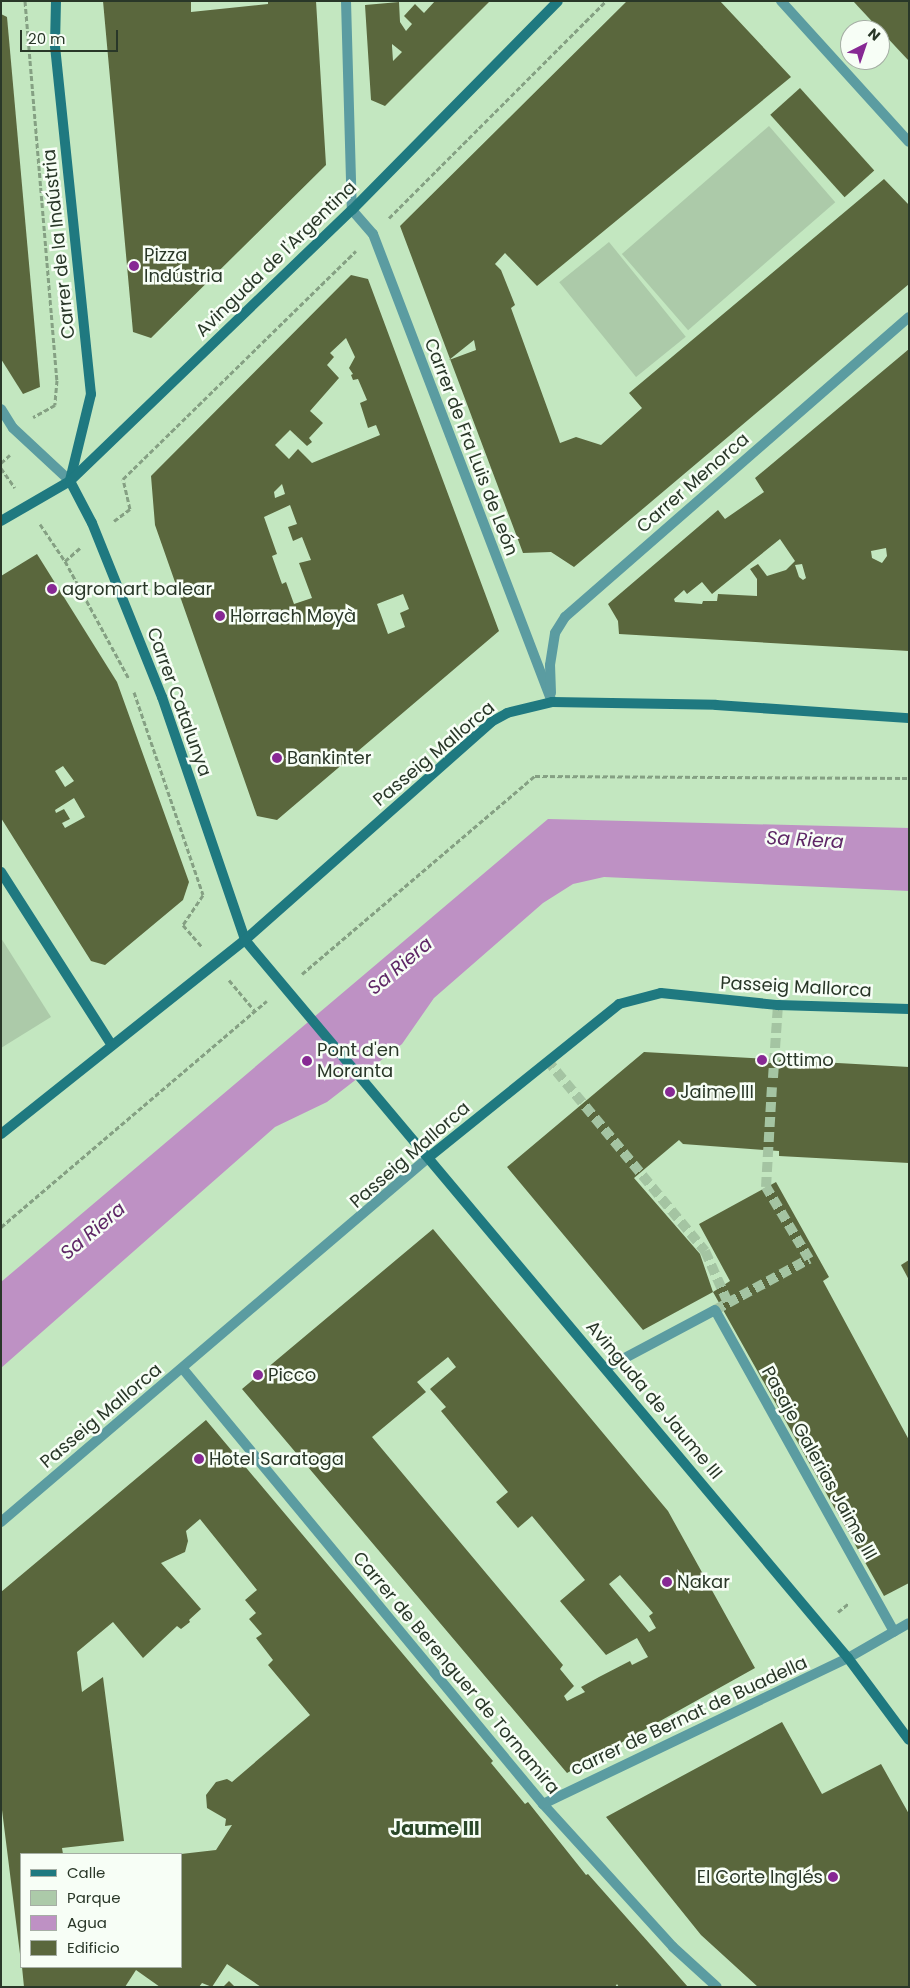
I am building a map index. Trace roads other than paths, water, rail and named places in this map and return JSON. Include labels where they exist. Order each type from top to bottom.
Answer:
[{"type":"street","name":"Carrer de la Indústria","points":[[56,1],[55,46],[91,394],[70,481]]},
{"type":"street","points":[[346,1],[352,210]]},
{"type":"street","name":"Avinguda de l'Argentina","points":[[1,521],[70,481],[352,210],[558,1]]},
{"type":"street","points":[[781,1],[909,142]]},
{"type":"street","name":"Carrer de Fra Luis de León","points":[[352,210],[373,234],[552,702]]},
{"type":"street","name":"Carrer Menorca","points":[[552,702],[555,633],[565,617],[909,317]]},
{"type":"street","points":[[1,409],[12,428],[70,481]]},
{"type":"street","name":"Carrer Catalunya","points":[[70,481],[96,534],[162,697],[245,940]]},
{"type":"street","name":"Passeig Mallorca","points":[[1,1134],[111,1044],[245,940],[491,722],[507,713],[552,702],[716,705],[909,718]]},
{"type":"street","points":[[1,872],[111,1044]]},
{"type":"street","name":"Avinguda de Jaume III","points":[[245,940],[848,1658],[909,1740]]},
{"type":"street","name":"Passeig Mallorca","points":[[1,1522],[429,1158],[619,1004],[661,993],[778,1005],[909,1009]]},
{"type":"street","name":"Pasaje Galerias Jaime III","points":[[606,1368],[715,1310],[894,1631]]},
{"type":"street","name":"Carrer de Berenguer de Tornamira","points":[[182,1369],[543,1804],[673,1947],[717,1987]]},
{"type":"street","name":"carrer de Bernat de Buadella","points":[[543,1804],[848,1658],[909,1623]]},
{"type":"water","name":"Sa Riera","points":[[548,819],[909,828],[909,891],[604,877],[573,884],[543,903],[434,998],[402,1044],[327,1102],[275,1127],[1,1368],[1,1282]]},
{"type":"tunnel","points":[[773,1078],[778,1005]]},
{"type":"tunnel","points":[[547,1060],[705,1251],[728,1303]]},
{"type":"tunnel","points":[[715,1310],[809,1259],[766,1187],[772,1087]]},
{"type":"place","name":"Pizza Indústria","points":[[134,266]]},
{"type":"place","name":"agromart balear","points":[[52,589]]},
{"type":"place","name":"Horrach Moyà","points":[[220,616]]},
{"type":"place","name":"Bankinter","points":[[277,758]]},
{"type":"place","name":"Ottimo","points":[[762,1060]]},
{"type":"place","name":"Pont d'en Moranta","points":[[307,1061]]},
{"type":"place","name":"Jaime III","points":[[670,1092]]},
{"type":"place","name":"Picco","points":[[258,1375]]},
{"type":"place","name":"Hotel Saratoga","points":[[199,1459]]},
{"type":"place","name":"Nakar","points":[[667,1582]]},
{"type":"place","name":"El Corte Inglés","points":[[833,1877]]},
{"type":"district","name":"Jaume III","points":[[435,1829]]}]
